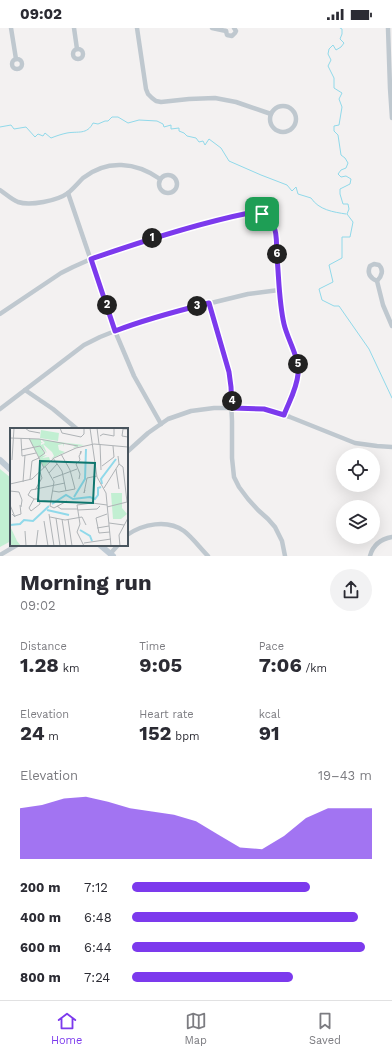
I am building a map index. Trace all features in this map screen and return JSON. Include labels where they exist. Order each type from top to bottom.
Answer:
[{"type":"main road","points":[[0,460],[10,469]]},
{"type":"main road","points":[[101,546],[112,555]]},
{"type":"street","points":[[11,28],[16,59]]},
{"type":"street","points":[[74,28],[77,49]]},
{"type":"street","points":[[136,28],[146,89],[156,101],[164,102],[197,98],[222,99],[246,105],[271,114]]},
{"type":"street","points":[[212,28],[226,29],[227,35],[232,36],[235,33],[234,28]]},
{"type":"street","points":[[388,28],[392,118]]},
{"type":"street","points":[[278,107],[288,107],[295,114],[294,124],[287,131],[278,131],[271,124],[271,114],[272,111],[278,107]]},
{"type":"street","points":[[0,190],[16,201],[24,203],[48,201],[68,193],[91,173],[100,169],[127,165],[152,173],[160,179]]},
{"type":"street","points":[[166,175],[174,177],[177,183],[176,188],[171,193],[160,190],[160,179],[166,175]]},
{"type":"street","points":[[68,193],[115,331],[134,376],[161,424]]},
{"type":"street","points":[[0,314],[61,273],[91,259],[165,234],[243,214],[259,213],[270,219],[276,232],[279,290],[284,324],[296,356],[298,373],[294,391],[284,415]]},
{"type":"street","points":[[377,281],[382,305],[392,326]]},
{"type":"street","points":[[0,409],[84,345],[96,338],[130,325],[170,313],[248,294],[279,290]]},
{"type":"street","points":[[209,303],[229,372],[231,387],[232,458],[234,477],[248,500],[268,518],[275,527],[282,541],[285,556]]},
{"type":"street","points":[[25,390],[53,409],[76,428]]},
{"type":"street","points":[[128,451],[148,433],[172,418],[191,411],[208,408],[264,409],[284,415],[355,443],[392,447]]},
{"type":"street","points":[[128,534],[139,528],[154,524],[166,524],[185,532],[208,556]]},
{"type":"street","points":[[370,556],[377,544],[392,536]]},
{"type":"street","points":[[0,554],[15,546]]},
{"type":"street","points":[[112,555],[117,546]]},
{"type":"green space","points":[[0,469],[10,477],[10,542],[0,547]]},
{"type":"waterway","points":[[340,28],[342,29],[340,39],[344,43],[336,50],[333,45],[329,49],[328,54],[331,60],[328,66],[334,78],[334,88],[342,93],[339,99],[342,107],[339,125],[334,126],[334,131],[338,135],[341,155],[348,163],[346,168],[341,170],[338,174],[341,177],[346,176],[351,179],[350,184],[340,189],[340,194],[343,204],[348,204],[349,209],[347,214],[353,222],[350,237],[342,237],[342,258],[329,265],[333,282],[319,289],[322,300],[334,306],[339,306],[369,349],[392,398]]},
{"type":"waterway","points":[[0,127],[11,125],[14,129],[26,127],[35,137],[38,134],[43,136],[45,133],[51,138],[67,133],[85,131],[91,127],[93,123],[98,124],[108,121],[112,117],[118,117],[128,123],[139,120],[157,121],[163,124],[164,127],[171,125],[171,129],[179,128],[179,131],[187,136],[196,138],[199,142],[203,141],[205,145],[209,139],[221,148],[229,161],[287,185],[292,191],[296,187],[298,194],[311,198],[322,208],[346,214]]},
{"type":"route","points":[[249,213],[262,214],[270,219],[276,232],[281,308],[286,331],[296,356],[298,366],[294,391],[284,415],[264,409],[232,408],[231,387],[227,362],[209,303],[170,313],[115,331],[91,259],[165,234],[203,224],[249,213]]}]
